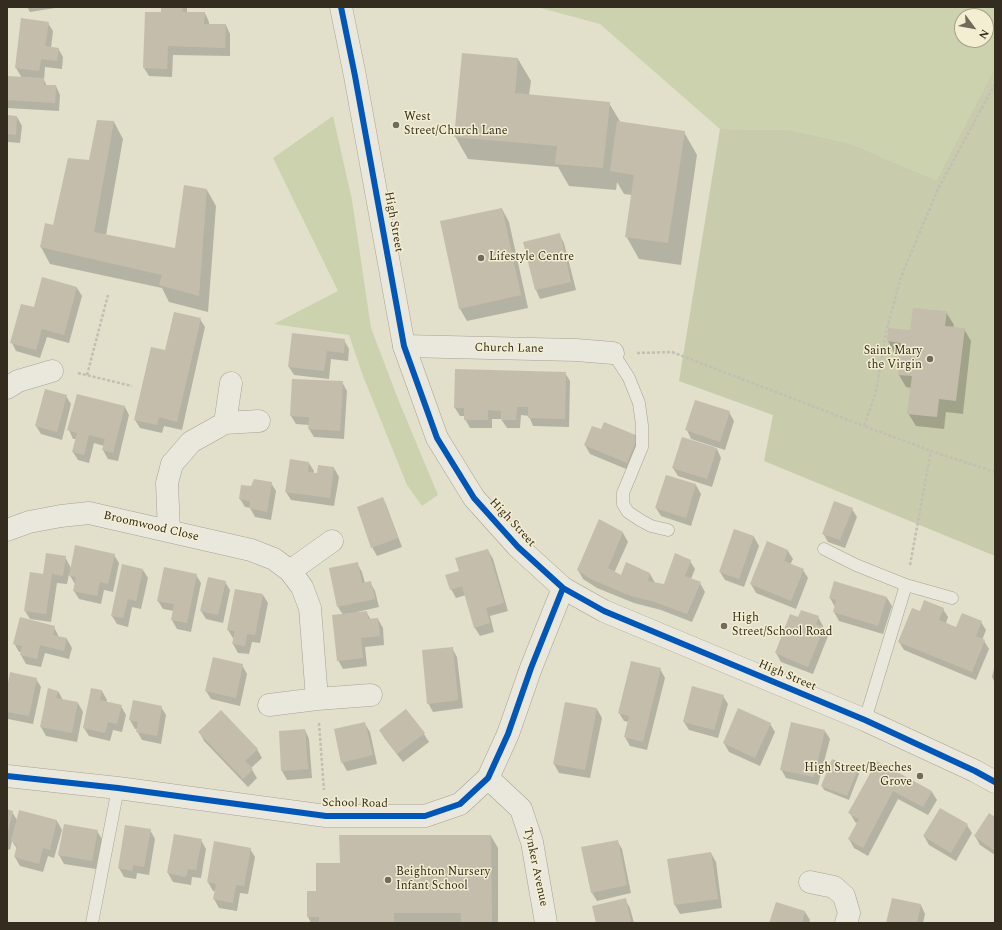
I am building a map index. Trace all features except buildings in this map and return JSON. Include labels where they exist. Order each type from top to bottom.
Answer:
[{"type":"street","name":"High Street","points":[[341,7],[404,346],[437,438],[474,498],[518,547],[562,588],[604,611],[865,720],[975,771],[995,782]]},
{"type":"street","name":"Church Lane","points":[[404,346],[576,350],[613,353]]},
{"type":"street","points":[[11,381],[52,371]]},
{"type":"street","points":[[224,423],[231,383]]},
{"type":"street","points":[[169,531],[167,483],[172,464],[191,442],[224,423],[259,421]]},
{"type":"street","name":"Broomwood Close","points":[[7,530],[30,522],[61,516],[89,513],[251,550],[274,559],[290,571],[302,588],[310,608],[317,699]]},
{"type":"street","points":[[290,571],[332,541]]},
{"type":"street","name":"School Road","points":[[7,776],[118,788],[326,816],[424,816],[460,804],[488,778],[508,734],[531,668],[562,588]]},
{"type":"street","points":[[269,705],[317,699],[371,695]]},
{"type":"street","name":"Tynker Avenue","points":[[488,778],[520,809],[532,842],[546,923]]},
{"type":"street","points":[[810,882],[834,888],[844,896],[849,913],[846,923]]},
{"type":"lane","points":[[613,353],[629,378],[639,403],[642,425],[642,447],[623,493],[623,504],[628,512],[640,520],[651,526],[668,530]]},
{"type":"lane","points":[[824,549],[856,565],[906,585],[952,598]]},
{"type":"lane","points":[[865,720],[906,585]]},
{"type":"lane","points":[[92,923],[118,788]]},
{"type":"path","points":[[864,426],[876,392],[886,332],[901,277],[938,189],[995,84]]},
{"type":"path","points":[[87,375],[108,295]]},
{"type":"path","points":[[613,353],[672,352],[931,451],[995,472]]},
{"type":"path","points":[[52,371],[87,375],[132,386]]},
{"type":"path","points":[[906,585],[931,451]]},
{"type":"path","points":[[317,699],[326,816]]},
{"type":"green space","points":[[537,7],[995,7],[995,67],[936,180],[849,143],[790,130],[720,129],[600,24]]},
{"type":"green space","points":[[995,67],[995,556],[764,461],[773,415],[679,381],[720,129],[790,130],[849,143],[936,180]]},
{"type":"green space","points":[[333,116],[352,200],[371,328],[398,399],[438,495],[422,506],[407,485],[363,376],[349,335],[274,324],[338,291],[273,158]]},
{"type":"cycle path","points":[[341,7],[404,346],[437,438],[474,498],[518,547],[563,588],[604,611],[865,720],[975,771],[995,782]]},
{"type":"cycle path","points":[[7,776],[118,788],[326,816],[425,816],[460,804],[488,778],[508,734],[531,668],[563,588]]},
{"type":"place","name":"West Street/Church Lane","points":[[396,125]]},
{"type":"place","name":"Lifestyle Centre","points":[[481,258]]},
{"type":"place","name":"Saint Mary the Virgin","points":[[930,359]]},
{"type":"place","name":"High Street/School Road","points":[[724,626]]},
{"type":"place","name":"High Street/Beeches Grove","points":[[920,776]]},
{"type":"place","name":"Beighton Nursery Infant School","points":[[388,880]]}]
